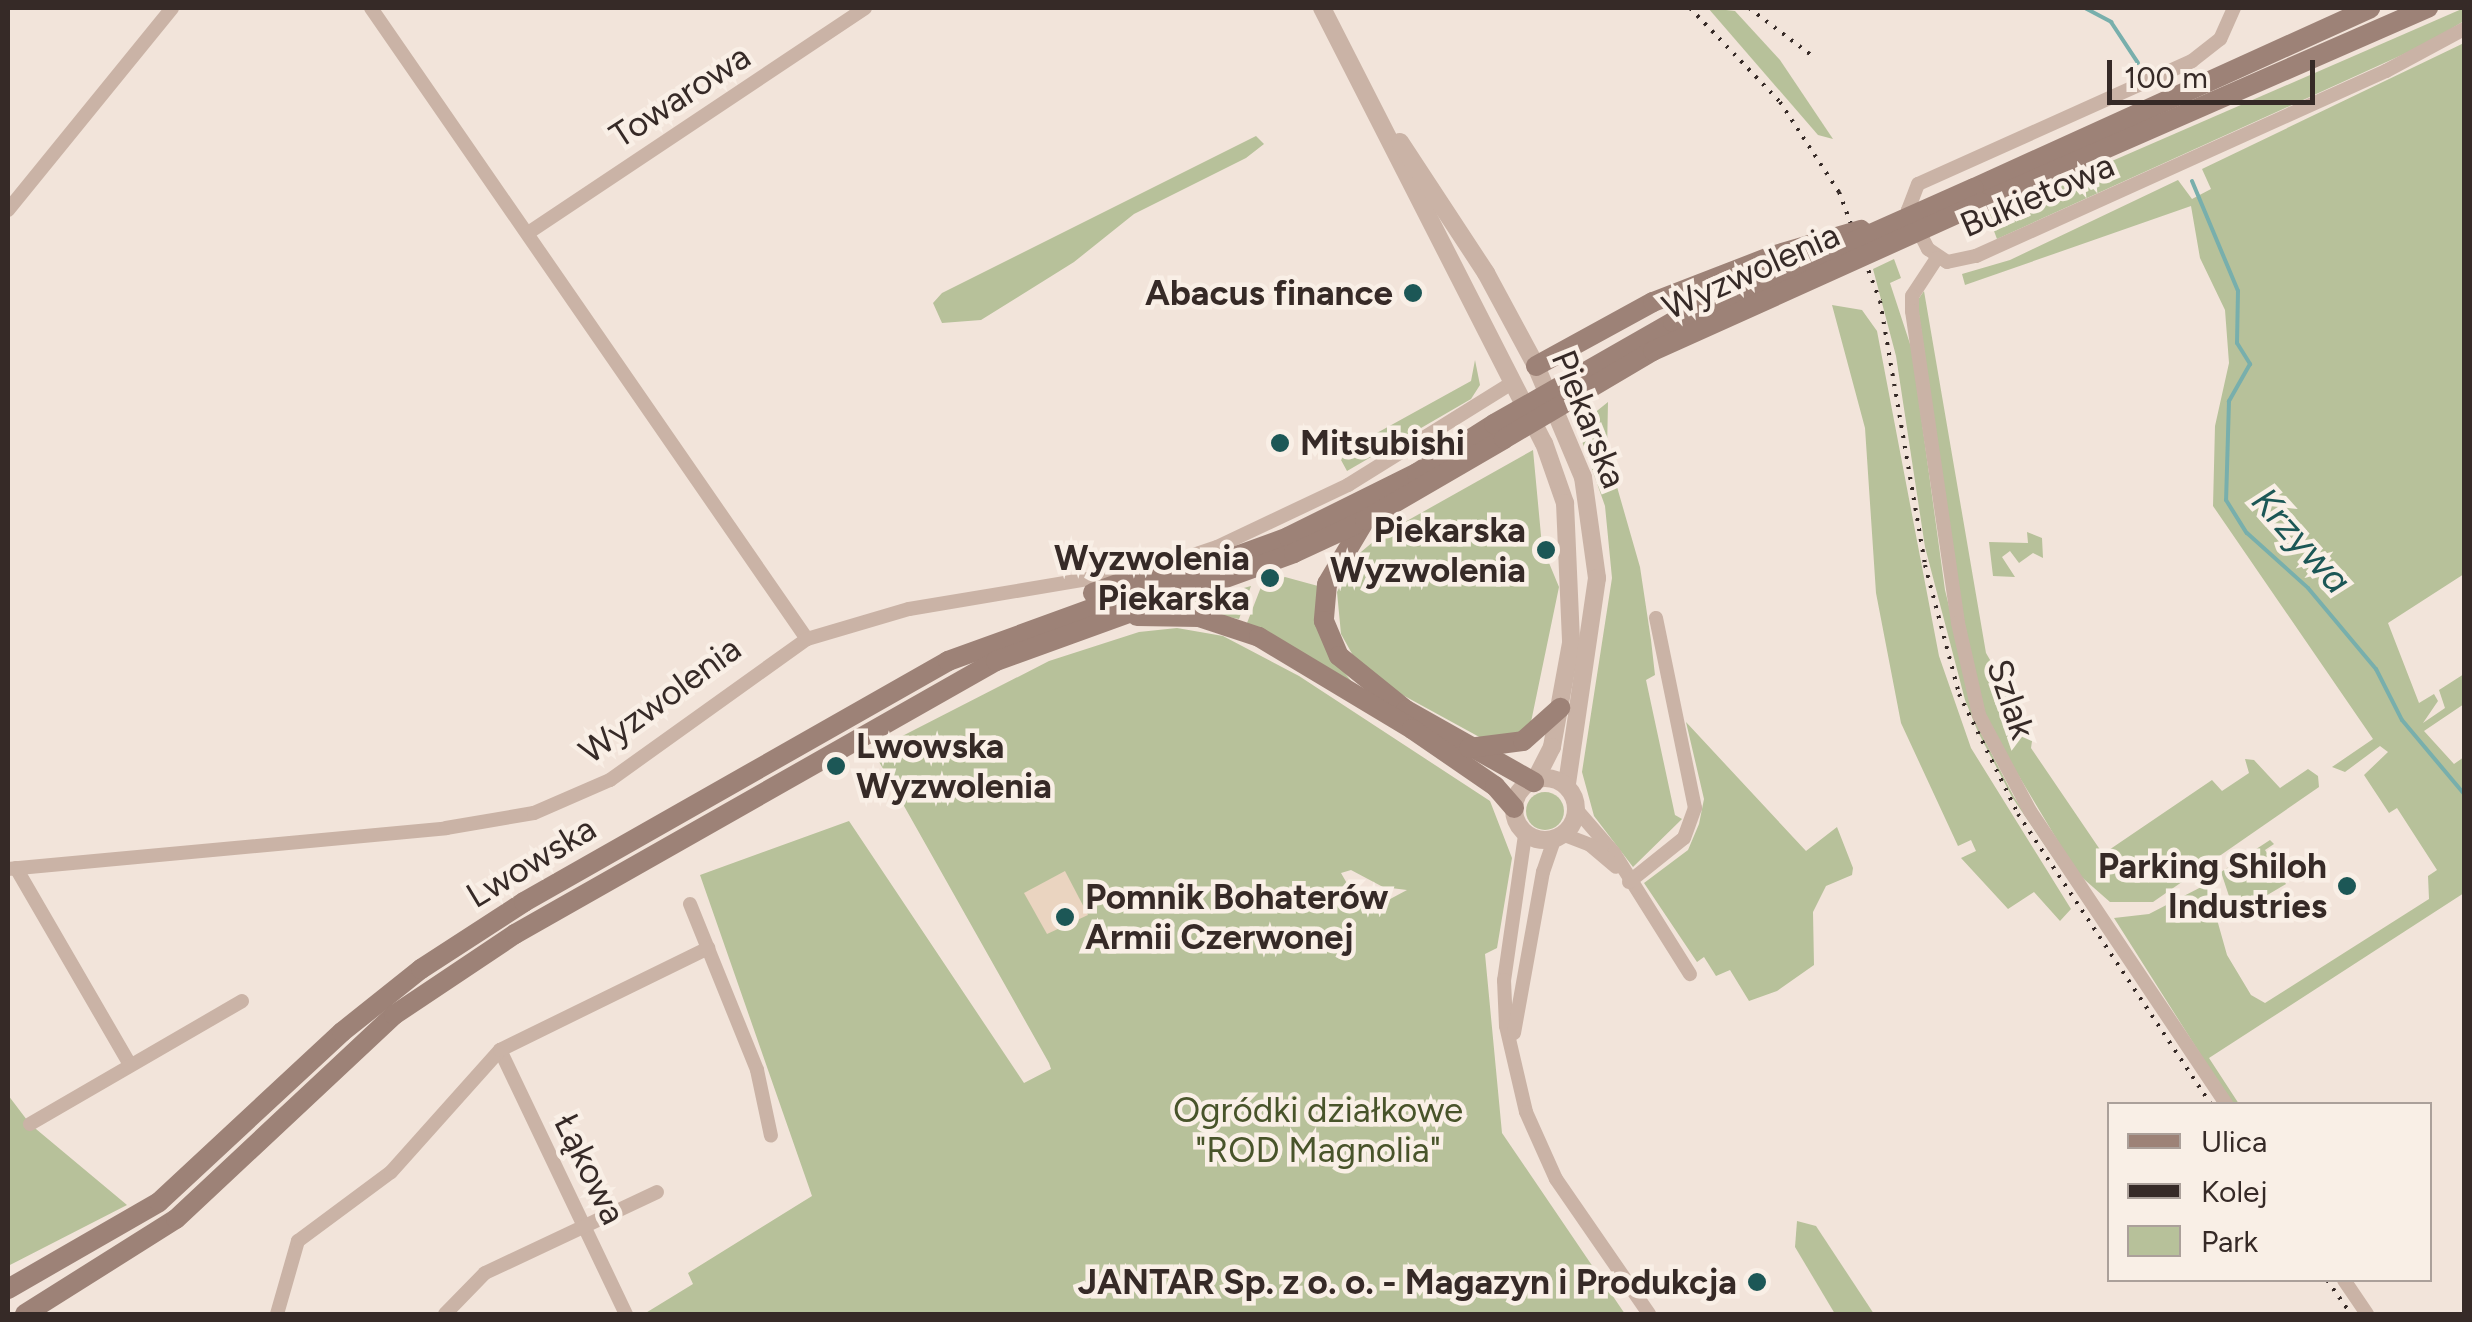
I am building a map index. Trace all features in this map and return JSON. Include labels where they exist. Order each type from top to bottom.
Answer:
[{"type":"main road","name":"Wyzwolenia","points":[[1148,589],[1324,521],[1653,351],[2370,8]]},
{"type":"main road","name":"Wyzwolenia","points":[[1115,617],[1262,566],[1365,520],[1645,336],[1883,229],[1978,195],[2428,8]]},
{"type":"main road","points":[[1536,366],[1626,314],[1772,256],[1846,232],[1883,229]]},
{"type":"main road","points":[[1365,520],[1326,584],[1329,638],[1354,674],[1467,748],[1534,782]]},
{"type":"main road","points":[[994,641],[1016,622],[1164,567]]},
{"type":"main road","name":"Lwowska","points":[[8,1289],[159,1202],[342,1032],[460,942],[877,699],[994,641],[1148,589]]},
{"type":"main road","points":[[1115,617],[1199,617],[1259,637],[1412,729],[1495,786],[1514,808]]},
{"type":"main road","name":"Lwowska","points":[[24,1314],[176,1220],[394,1014],[470,960],[966,678],[1115,617]]},
{"type":"main road","points":[[1467,748],[1523,741],[1560,708]]},
{"type":"street","points":[[8,210],[172,8]]},
{"type":"street","points":[[371,8],[807,639]]},
{"type":"street","name":"Towarowa","points":[[528,233],[865,8]]},
{"type":"street","name":"Piekarska","points":[[1322,8],[1380,116],[1556,473],[1571,538],[1574,616],[1552,747],[1534,782]]},
{"type":"street","name":"Bukietowa","points":[[2234,8],[2220,39],[2192,61],[1918,184],[1908,210],[1937,258],[1966,260],[2024,236],[2464,29]]},
{"type":"street","name":"Piekarska","points":[[1380,116],[1476,258],[1536,366],[1583,477],[1597,546],[1595,613],[1567,784]]},
{"type":"street","name":"Szlak","points":[[1937,258],[1912,296],[1912,311],[1958,622],[1979,714],[2030,811],[2225,1102]]},
{"type":"street","points":[[1512,383],[1536,366]]},
{"type":"street","name":"Wyzwolenia","points":[[12,868],[446,828],[534,812],[610,780],[807,639],[909,609],[1164,567],[1348,484],[1512,383]]},
{"type":"street","points":[[1629,882],[1684,838],[1695,808],[1656,618]]},
{"type":"street","points":[[1649,1314],[1540,1149],[1514,1053],[1504,980],[1525,835],[1514,808],[1519,791],[1534,782],[1567,784],[1576,809],[1606,842],[1690,974]]},
{"type":"street","points":[[1514,1053],[1518,992],[1559,836],[1576,809]]},
{"type":"street","points":[[1525,835],[1559,836],[1590,844],[1629,882]]},
{"type":"street","points":[[12,868],[130,1066]]},
{"type":"street","points":[[690,904],[757,1070],[771,1136]]},
{"type":"street","points":[[277,1314],[298,1241],[391,1172],[500,1050],[708,948]]},
{"type":"street","points":[[30,1124],[242,1001]]},
{"type":"street","name":"Łąkowa","points":[[500,1050],[626,1314]]},
{"type":"street","points":[[444,1314],[485,1274],[582,1224],[656,1192]]},
{"type":"street","points":[[2345,1282],[2368,1314]]},
{"type":"green space","points":[[1708,8],[1735,11],[1780,60],[1833,139],[1818,135]]},
{"type":"green space","points":[[2464,8],[2464,21],[2426,44],[1997,239],[1988,215]]},
{"type":"green space","points":[[2464,43],[2464,574],[2388,623],[2419,703],[2434,694],[2438,701],[2423,723],[2445,708],[2439,690],[2464,674],[2464,704],[2424,731],[2454,764],[2464,757],[2464,893],[2209,1058],[2238,1102],[2231,1102],[2114,918],[2149,914],[2207,884],[2227,955],[2251,995],[2265,1003],[2429,899],[2428,876],[2437,870],[2397,808],[2389,813],[2364,775],[2388,752],[2380,746],[2345,772],[2332,767],[2373,739],[2213,506],[2215,426],[2229,363],[2225,310],[2200,258],[2191,206],[1965,285],[1962,274],[2010,260],[2178,180],[2192,199],[2211,189],[2202,169]]},
{"type":"green space","points":[[1256,136],[1264,144],[1246,158],[1134,214],[1074,262],[981,320],[942,323],[933,303],[942,293]]},
{"type":"green space","points":[[1894,259],[1901,278],[1890,283],[1912,350],[1945,590],[1980,731],[2014,797],[2220,1102],[2012,797],[1978,732],[1965,700],[1925,547],[1896,356],[1873,269]]},
{"type":"green space","points":[[1924,291],[1986,653],[2033,734],[2031,748],[2103,854],[2212,780],[2222,791],[2249,773],[2245,759],[2254,760],[2280,788],[2308,769],[2318,776],[2319,787],[2153,902],[2110,902],[2077,873],[1987,723],[1962,612],[1917,301]]},
{"type":"green space","points":[[1832,305],[1862,310],[1877,331],[1939,656],[1971,748],[2071,909],[2060,921],[2034,892],[2008,909],[1961,858],[1976,851],[1971,840],[1958,846],[1901,723],[1876,593],[1865,428]]},
{"type":"green space","points":[[1475,360],[1480,385],[1471,399],[1347,471],[1341,460],[1346,450],[1471,381]]},
{"type":"green space","points":[[1608,402],[1607,452],[1640,567],[1651,640],[1655,675],[1646,680],[1675,815],[1682,819],[1633,867],[1594,816],[1582,772],[1612,578],[1605,506],[1577,427]]},
{"type":"green space","points":[[1533,450],[1542,546],[1559,587],[1531,722],[1519,733],[1483,739],[1388,687],[1355,659],[1341,634],[1337,592],[1355,557],[1380,536]]},
{"type":"green space","points":[[2027,532],[2042,538],[2043,558],[2033,553],[2019,563],[2010,551],[2002,557],[2015,577],[1993,576],[1989,542],[2028,543]]},
{"type":"green space","points":[[1285,577],[1318,586],[1315,619],[1330,655],[1352,682],[1247,623],[1261,587]]},
{"type":"green space","points":[[1251,586],[1239,619],[1176,607],[1178,606]]},
{"type":"green space","name":"Ogródki działkowe \"ROD Magnolia\"","points":[[1177,628],[1223,636],[1299,676],[1490,801],[1512,858],[1497,948],[1485,954],[1502,1133],[1625,1314],[644,1314],[693,1284],[688,1273],[812,1196],[700,875],[849,821],[1024,1083],[1051,1069],[873,751],[1049,661],[1139,632]],"holes":[[[1351,870],[1383,887],[1407,890],[1364,913],[1341,873]]]},
{"type":"green space","points":[[1686,722],[1806,851],[1837,827],[1853,868],[1852,875],[1826,886],[1813,912],[1814,965],[1777,991],[1749,1001],[1730,970],[1716,976],[1704,957],[1697,962],[1644,883],[1688,850],[1699,824],[1704,799]]},
{"type":"green space","points":[[1545,792],[1559,797],[1564,811],[1559,825],[1545,830],[1531,825],[1526,811],[1531,797]]},
{"type":"green space","points":[[2270,840],[2274,844],[2265,850],[2286,884],[2252,904],[2230,899],[2221,872]]},
{"type":"green space","points":[[8,1095],[30,1124],[127,1205],[8,1266]]},
{"type":"green space","points":[[1797,1221],[1816,1226],[1874,1314],[1835,1314],[1795,1247]]},
{"type":"shaded area","points":[[1065,871],[1088,915],[1047,934],[1024,893]]},
{"type":"waterway","name":"Krzywa","points":[[2085,8],[2111,22],[2138,63]]},
{"type":"waterway","name":"Krzywa","points":[[2192,181],[2238,291],[2237,343],[2250,364],[2229,401],[2226,500],[2247,533],[2308,588],[2376,669],[2402,720],[2464,794]]},
{"type":"railway","points":[[1690,8],[1780,102],[1839,192],[1880,301],[1925,565],[1959,694],[2018,814],[2210,1102]]},
{"type":"railway","points":[[1749,8],[1815,58]]},
{"type":"railway","points":[[2328,1282],[2351,1314]]},
{"type":"place","name":"Abacus finance","points":[[1413,293]]},
{"type":"place","name":"Mitsubishi","points":[[1280,443]]},
{"type":"place","name":"Piekarska Wyzwolenia","points":[[1546,550]]},
{"type":"place","name":"Wyzwolenia Piekarska","points":[[1270,578]]},
{"type":"place","name":"Lwowska Wyzwolenia","points":[[836,766]]},
{"type":"place","name":"Parking Shiloh Industries","points":[[2347,886]]},
{"type":"place","name":"Pomnik Bohaterów Armii Czerwonej","points":[[1065,917]]},
{"type":"place","name":"JANTAR Sp. z o. o. - Magazyn i Produkcja","points":[[1757,1282]]}]
